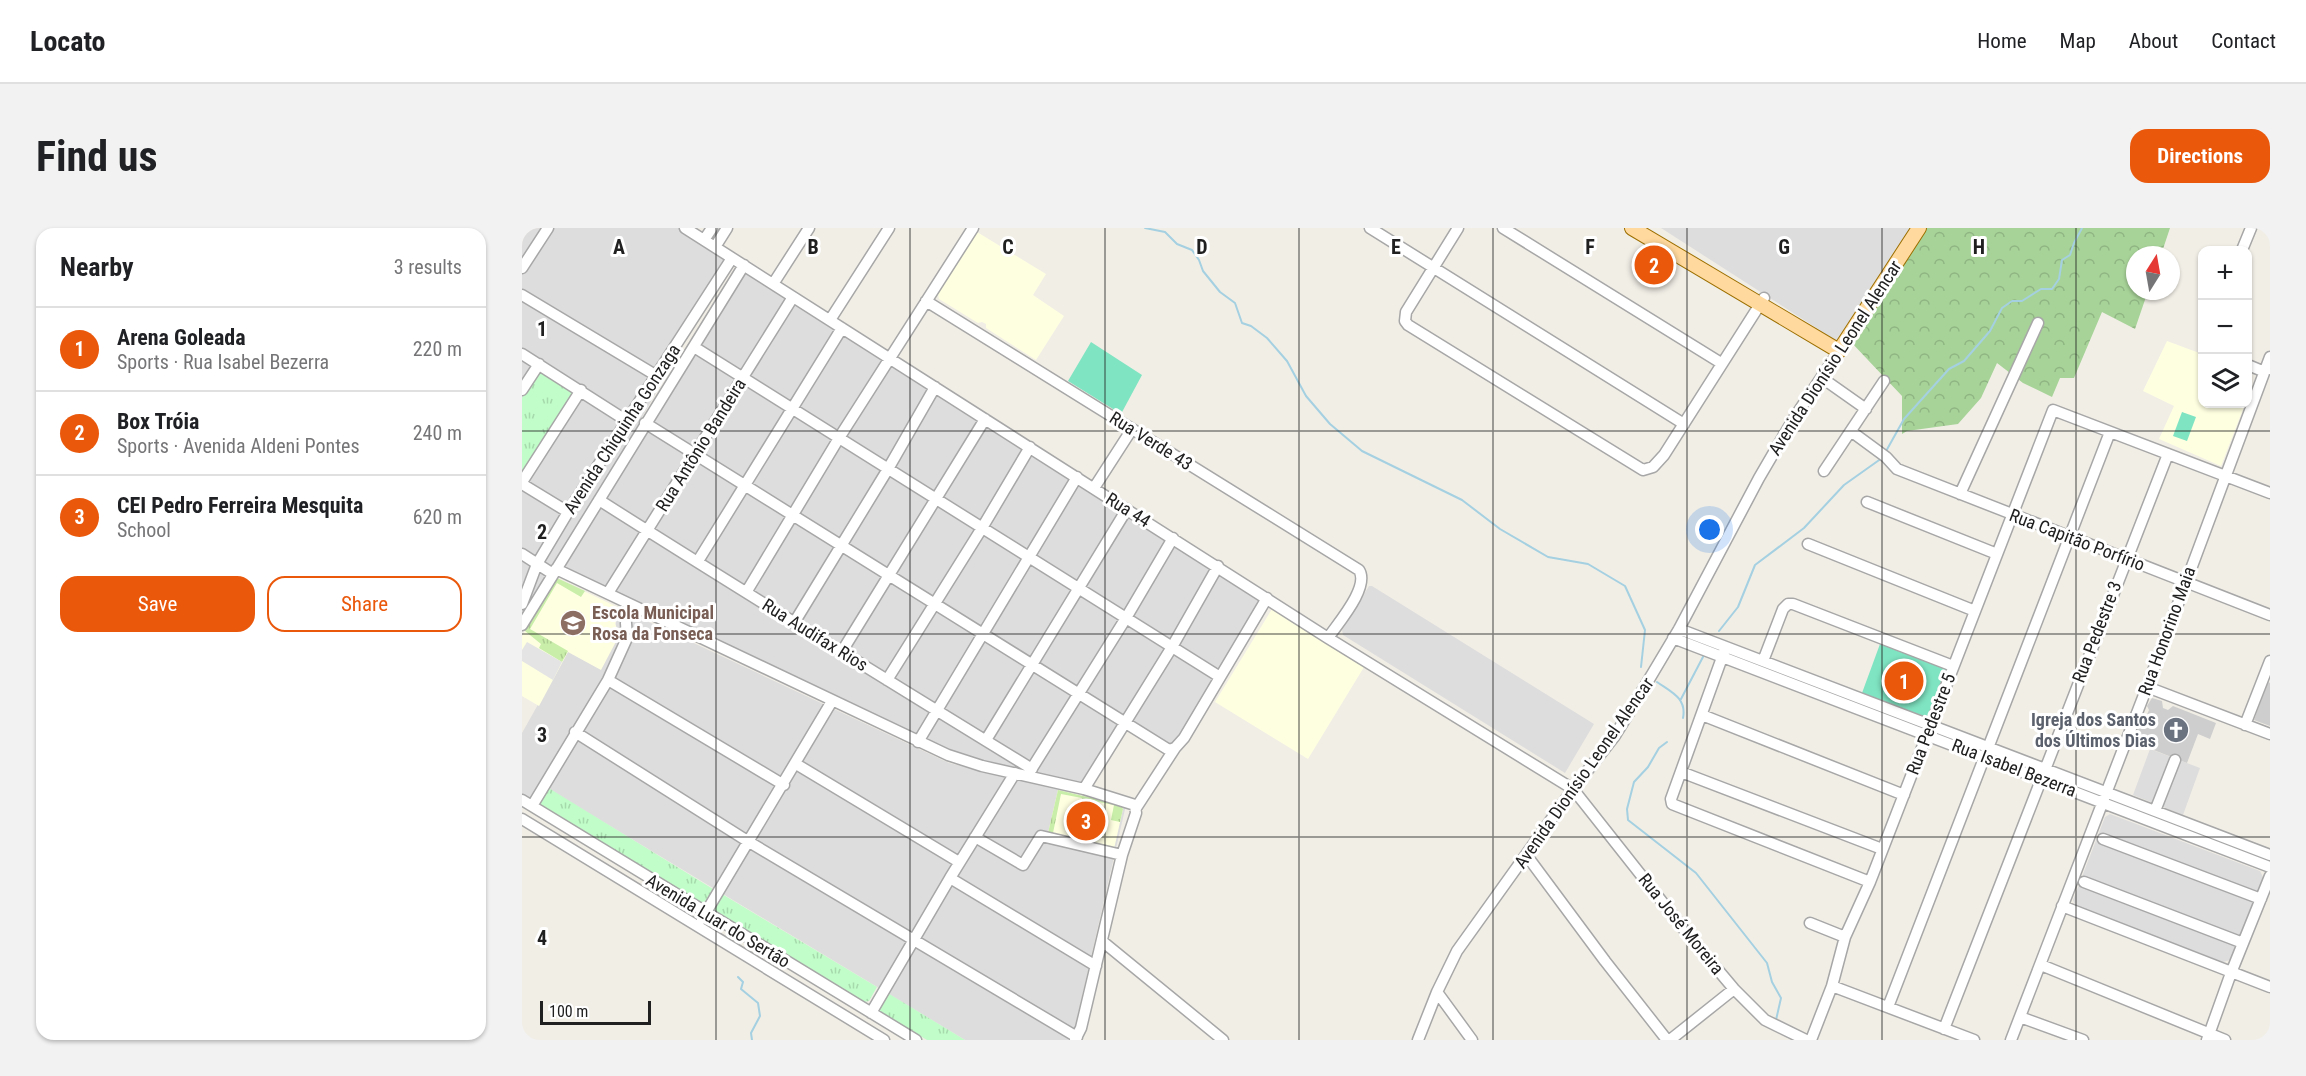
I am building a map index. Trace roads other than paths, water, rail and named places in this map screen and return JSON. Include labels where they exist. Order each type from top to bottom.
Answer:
[{"type":"main road","points":[[1632,228],[1841,347]]},
{"type":"main road","points":[[1651,228],[1762,301]]},
{"type":"main road","name":"Avenida Dionísio Leonel Alencar","points":[[1841,347],[1919,228]]},
{"type":"street","points":[[522,268],[548,228]]},
{"type":"street","name":"Rua 44","points":[[685,228],[1328,638],[1573,789]]},
{"type":"street","points":[[704,240],[712,228]]},
{"type":"street","points":[[716,247],[727,228]]},
{"type":"street","points":[[773,284],[809,228]]},
{"type":"street","points":[[830,320],[889,228]]},
{"type":"street","points":[[747,591],[839,438],[973,228]]},
{"type":"street","points":[[1370,228],[1684,424]]},
{"type":"street","points":[[1458,228],[1406,312],[1405,321],[1423,335],[1643,470],[1653,467],[1664,455],[1762,301]]},
{"type":"street","points":[[1503,228],[1721,363]]},
{"type":"street","points":[[2244,246],[2251,228]]},
{"type":"street","name":"Avenida Chiquinha Gonzaga","points":[[523,598],[537,564],[568,512],[732,258]]},
{"type":"street","points":[[522,625],[744,265]]},
{"type":"street","points":[[522,295],[657,376]]},
{"type":"street","name":"Rua Antônio Bandeira","points":[[608,592],[793,297]]},
{"type":"street","name":"Rua Verde 43","points":[[926,301],[1355,567],[1363,578],[1360,589],[1328,638]]},
{"type":"street","points":[[1960,494],[2038,323]]},
{"type":"street","points":[[698,561],[842,328]]},
{"type":"street","points":[[694,347],[1220,677]]},
{"type":"street","name":"Avenida Dionísio Leonel Alencar","points":[[1418,1040],[1437,992],[1457,951],[1619,728],[1676,634],[1759,478],[1794,418],[1841,347]]},
{"type":"street","points":[[522,354],[627,421]]},
{"type":"street","name":"Rua Honorino Maia","points":[[2011,1040],[2147,687],[2225,476],[2268,369],[2270,357]]},
{"type":"street","points":[[522,390],[539,364]]},
{"type":"street","points":[[2252,367],[2260,370],[2268,369]]},
{"type":"street","points":[[1822,378],[1866,410]]},
{"type":"street","points":[[1824,471],[1884,381]]},
{"type":"street","points":[[794,623],[935,387]]},
{"type":"street","points":[[568,512],[522,483],[581,390]]},
{"type":"street","name":"Rua Pedestre 5","points":[[1812,1040],[1832,986],[1845,937],[1870,882],[2053,410],[2110,432]]},
{"type":"street","points":[[841,653],[985,419]]},
{"type":"street","points":[[645,423],[1169,750],[1175,748]]},
{"type":"street","points":[[1094,488],[1132,429]]},
{"type":"street","name":"Rua Capitão Porfírio","points":[[1852,432],[1885,457],[1896,469],[2270,615]]},
{"type":"street","points":[[1888,1008],[2110,432],[2270,493]]},
{"type":"street","points":[[887,680],[936,604],[1029,447]]},
{"type":"street","name":"Rua Pedestre 3","points":[[1944,1029],[2168,454]]},
{"type":"street","points":[[918,741],[1077,477]]},
{"type":"street","name":"Rua Audifax Rios","points":[[598,500],[747,591],[841,653],[986,740],[1030,772]]},
{"type":"street","points":[[1867,502],[1997,554]]},
{"type":"street","points":[[986,740],[1127,509]]},
{"type":"street","points":[[1030,772],[1173,538]]},
{"type":"street","points":[[1808,544],[1975,611]]},
{"type":"street","points":[[522,554],[537,564],[608,592],[832,701],[963,761],[1015,773],[1030,772],[1132,803],[1136,807]]},
{"type":"street","points":[[537,564],[541,580],[538,598]]},
{"type":"street","points":[[1084,789],[1172,647],[1218,567]]},
{"type":"street","points":[[575,732],[749,842],[1076,1039],[1081,1028],[1122,855],[1136,807],[1220,677],[1267,598]]},
{"type":"street","points":[[1763,661],[1785,606],[1793,604],[1953,666]]},
{"type":"street","points":[[532,806],[608,681],[627,638],[626,622]]},
{"type":"street","name":"Rua Isabel Bezerra","points":[[1676,634],[2188,829],[2270,855]]},
{"type":"street","points":[[1724,652],[1671,799],[1673,806],[1870,882]]},
{"type":"street","name":"Rua Isabel Bezerra","points":[[1724,652],[1763,661],[1929,729]]},
{"type":"street","points":[[2245,724],[2270,661]]},
{"type":"street","points":[[608,681],[784,785]]},
{"type":"street","points":[[2147,687],[2270,734]]},
{"type":"street","points":[[697,927],[784,785],[832,701]]},
{"type":"street","points":[[1702,715],[1904,795]]},
{"type":"street","points":[[2156,811],[2175,760]]},
{"type":"street","points":[[796,764],[959,862]]},
{"type":"street","points":[[1681,772],[1882,849]]},
{"type":"street","points":[[872,1013],[959,862],[1015,773]]},
{"type":"street","name":"Rua José Moreira","points":[[1573,789],[1734,989],[1760,1016],[1806,1040]]},
{"type":"street","name":"Rua Isabel Bezerra","points":[[2104,797],[2156,811],[2188,829],[2270,867]]},
{"type":"street","name":"Avenida Luar do Sertão","points":[[522,800],[916,1040]]},
{"type":"street","name":"Avenida Luar do Sertão","points":[[522,819],[884,1040]]},
{"type":"street","points":[[975,837],[1023,864],[1041,836],[1122,855]]},
{"type":"street","points":[[2103,839],[2261,899]]},
{"type":"street","points":[[1527,856],[1605,961],[1669,1040],[1734,989]]},
{"type":"street","points":[[2208,1037],[2231,972],[2270,876]]},
{"type":"street","points":[[950,878],[1096,966]]},
{"type":"street","points":[[2084,882],[2243,943]]},
{"type":"street","points":[[2062,906],[2270,987]]},
{"type":"street","points":[[1810,923],[1845,937]]},
{"type":"street","points":[[1102,942],[1223,1040]]},
{"type":"street","points":[[2040,965],[2208,1037],[2225,1040]]},
{"type":"street","points":[[1832,986],[1974,1040]]},
{"type":"street","points":[[1437,992],[1472,1040]]},
{"type":"street","points":[[2020,1017],[2084,1040]]},
{"type":"waterway","points":[[1145,228],[1165,232],[1177,244],[1192,250],[1203,271],[1220,292],[1235,303],[1242,323],[1251,326],[1267,338],[1287,361],[1306,396],[1330,424],[1362,451],[1462,500],[1500,529],[1548,557],[1588,564],[1625,586],[1645,630],[1641,667]]},
{"type":"waterway","points":[[1885,453],[1904,419],[1949,369],[1964,361],[1990,331],[2002,308],[2012,301],[2022,301],[2041,289],[2052,289],[2059,279],[2062,260],[2070,255],[2082,228]]},
{"type":"waterway","points":[[1719,631],[1738,607],[1755,565],[1804,528],[1844,485],[1882,458]]},
{"type":"waterway","points":[[1681,699],[1704,655]]},
{"type":"waterway","points":[[1657,682],[1680,700],[1683,705],[1683,718]]},
{"type":"waterway","points":[[1667,742],[1659,748],[1648,767],[1634,782],[1627,809],[1628,820],[1696,873],[1767,963],[1772,982],[1781,998],[1776,1020]]},
{"type":"waterway","points":[[738,977],[743,982],[741,989],[758,1003],[760,1016],[751,1033],[752,1040]]},
{"type":"place","name":"Box Tróia","points":[[1654,265]]},
{"type":"place","name":"Escola Municipal Rosa da Fonseca","points":[[573,623]]},
{"type":"place","name":"Arena Goleada","points":[[1904,681]]},
{"type":"place","name":"Igreja dos Santos dos Últimos Dias","points":[[2176,730]]},
{"type":"place","name":"CEI Pedro Ferreira Mesquita","points":[[1086,821]]}]
